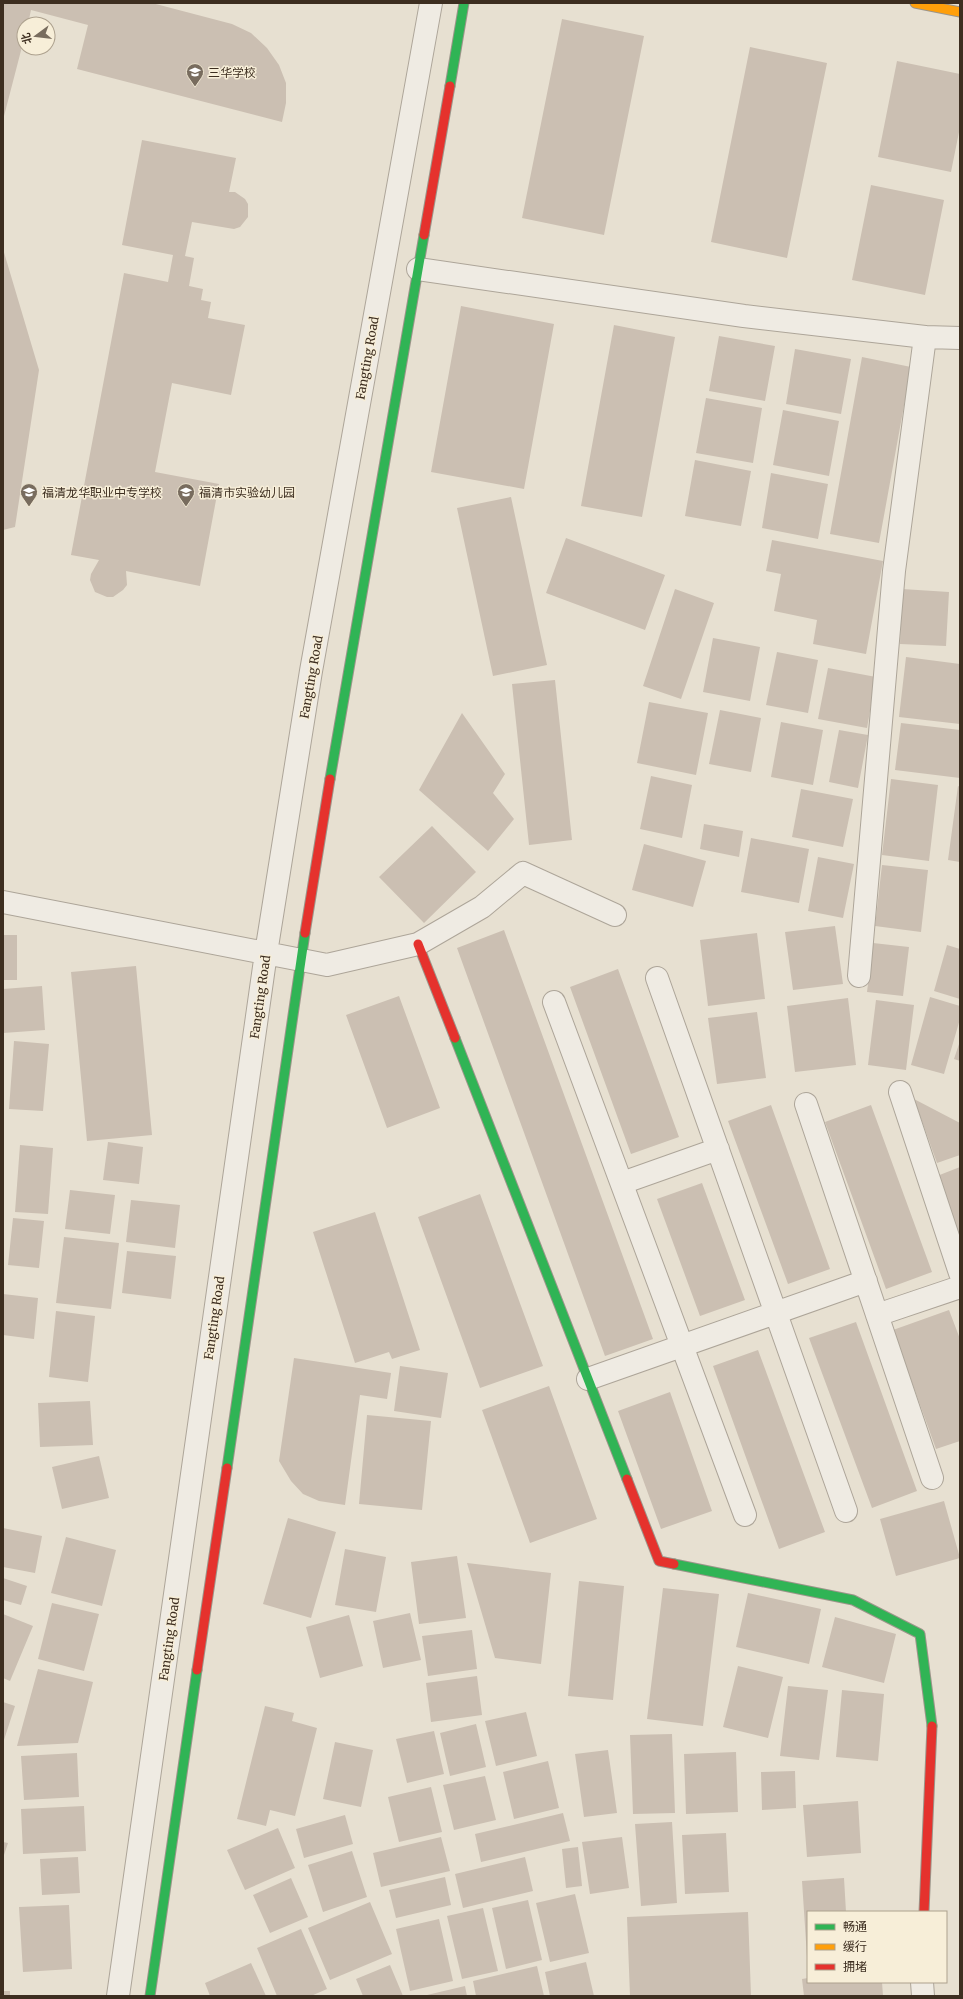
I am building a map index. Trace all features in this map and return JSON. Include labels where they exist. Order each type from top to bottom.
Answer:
[{"type":"street","name":"Fangting Road","points":[[118,1996],[266,953],[311,671],[431,3]]},
{"type":"street","points":[[150,1996],[301,959],[464,3]]},
{"type":"street","points":[[915,3],[960,12]]},
{"type":"street","points":[[418,269],[744,316],[925,337],[960,338]]},
{"type":"street","points":[[859,976],[894,571],[925,337]]},
{"type":"street","points":[[3,902],[327,965],[418,944],[482,907],[523,873],[615,915]]},
{"type":"street","points":[[418,944],[659,1561],[853,1600],[920,1634],[933,1730],[924,1911]]},
{"type":"street","points":[[657,978],[846,1511]]},
{"type":"street","points":[[554,1002],[745,1515]]},
{"type":"street","points":[[900,1092],[960,1273]]},
{"type":"street","points":[[806,1104],[932,1478]]},
{"type":"street","points":[[622,1183],[718,1149]]},
{"type":"street","points":[[588,1379],[866,1281]]},
{"type":"street","points":[[878,1315],[960,1287]]},
{"type":"street","points":[[922,1983],[924,1996]]},
{"type":"building","points":[[3,3],[152,3],[232,24],[251,33],[267,48],[279,65],[286,83],[286,103],[282,122],[77,69],[88,25],[31,10],[30,16],[16,16],[16,56],[20,56],[3,120]]},
{"type":"building","points":[[562,19],[644,36],[604,235],[522,218]]},
{"type":"building","points":[[750,47],[827,63],[787,258],[711,242]]},
{"type":"building","points":[[897,61],[960,74],[960,127],[951,172],[878,157]]},
{"type":"building","points":[[142,140],[236,158],[229,192],[235,192],[245,199],[248,204],[248,217],[240,227],[234,229],[192,222],[185,256],[194,258],[189,286],[203,289],[201,300],[211,302],[208,318],[245,325],[231,395],[172,383],[155,472],[219,484],[200,586],[126,571],[127,585],[113,597],[107,597],[95,592],[90,580],[91,574],[99,560],[71,555],[124,273],[168,282],[173,255],[122,245]]},
{"type":"building","points":[[871,185],[944,200],[925,295],[852,280]]},
{"type":"building","points":[[3,249],[39,370],[15,527],[3,530]]},
{"type":"building","points":[[461,306],[554,324],[524,489],[431,472]]},
{"type":"building","points":[[614,325],[675,337],[642,517],[581,506]]},
{"type":"building","points":[[719,336],[775,346],[765,401],[709,391]]},
{"type":"building","points":[[795,349],[851,359],[841,414],[786,404]]},
{"type":"building","points":[[862,357],[911,367],[879,543],[830,534]]},
{"type":"building","points":[[706,398],[762,408],[753,463],[696,453]]},
{"type":"building","points":[[783,410],[839,421],[829,476],[773,465]]},
{"type":"building","points":[[695,460],[751,471],[741,526],[685,516]]},
{"type":"building","points":[[771,473],[828,484],[818,539],[762,528]]},
{"type":"building","points":[[511,497],[547,665],[493,676],[457,508]]},
{"type":"building","points":[[566,538],[665,575],[645,630],[546,593]]},
{"type":"building","points":[[772,540],[883,561],[866,654],[813,644],[817,620],[774,611],[781,574],[766,571]]},
{"type":"building","points":[[675,589],[714,603],[681,699],[643,686]]},
{"type":"building","points":[[902,589],[949,592],[946,646],[900,644]]},
{"type":"building","points":[[713,638],[760,647],[750,701],[703,692]]},
{"type":"building","points":[[777,652],[818,660],[808,713],[766,705]]},
{"type":"building","points":[[906,657],[960,664],[960,724],[899,717]]},
{"type":"building","points":[[828,668],[876,677],[867,728],[818,719]]},
{"type":"building","points":[[555,680],[572,840],[529,845],[512,684]]},
{"type":"building","points":[[649,702],[708,713],[696,775],[637,763]]},
{"type":"building","points":[[720,710],[761,718],[751,772],[709,764]]},
{"type":"building","points":[[462,713],[505,774],[493,793],[514,819],[488,851],[419,790]]},
{"type":"building","points":[[781,722],[823,730],[813,785],[771,777]]},
{"type":"building","points":[[901,723],[960,730],[960,778],[895,770]]},
{"type":"building","points":[[839,730],[868,735],[858,788],[829,782]]},
{"type":"building","points":[[651,776],[692,785],[682,838],[640,829]]},
{"type":"building","points":[[891,779],[938,785],[929,861],[882,855]]},
{"type":"building","points":[[958,786],[960,787],[960,862],[948,860]]},
{"type":"building","points":[[801,789],[853,799],[843,847],[792,837]]},
{"type":"building","points":[[704,824],[743,831],[739,857],[700,849]]},
{"type":"building","points":[[432,826],[476,872],[424,923],[379,877]]},
{"type":"building","points":[[751,838],[809,849],[799,903],[741,892]]},
{"type":"building","points":[[644,844],[706,861],[693,907],[632,890]]},
{"type":"building","points":[[818,857],[854,864],[843,918],[808,911]]},
{"type":"building","points":[[882,865],[928,870],[921,932],[875,926]]},
{"type":"building","points":[[835,926],[843,984],[793,990],[785,932]]},
{"type":"building","points":[[504,930],[653,1339],[605,1356],[457,948]]},
{"type":"building","points":[[757,933],[765,999],[708,1006],[700,940]]},
{"type":"building","points":[[3,935],[17,935],[17,980],[3,980]]},
{"type":"building","points":[[873,943],[909,947],[903,996],[867,992]]},
{"type":"building","points":[[947,945],[960,949],[960,999],[934,991]]},
{"type":"building","points":[[136,966],[152,1135],[87,1141],[71,972]]},
{"type":"building","points":[[618,969],[679,1137],[631,1154],[570,987]]},
{"type":"building","points":[[42,986],[45,1030],[3,1033],[3,989]]},
{"type":"building","points":[[399,996],[440,1108],[387,1128],[346,1015]]},
{"type":"building","points":[[930,997],[960,1006],[960,1019],[944,1074],[911,1065]]},
{"type":"building","points":[[848,998],[856,1065],[795,1072],[787,1006]]},
{"type":"building","points":[[876,1000],[914,1005],[906,1070],[868,1065]]},
{"type":"building","points":[[757,1012],[766,1078],[717,1084],[708,1018]]},
{"type":"building","points":[[14,1041],[49,1044],[43,1111],[9,1109]]},
{"type":"building","points":[[960,1041],[960,1061],[954,1059]]},
{"type":"building","points":[[914,1099],[960,1123],[960,1155],[937,1163]]},
{"type":"building","points":[[771,1105],[830,1269],[788,1284],[728,1121]]},
{"type":"building","points":[[871,1105],[932,1272],[886,1289],[825,1122]]},
{"type":"building","points":[[108,1142],[143,1147],[139,1184],[103,1180]]},
{"type":"building","points":[[20,1145],[53,1148],[48,1214],[15,1212]]},
{"type":"building","points":[[960,1167],[960,1239],[937,1176]]},
{"type":"building","points":[[702,1183],[745,1300],[700,1316],[657,1199]]},
{"type":"building","points":[[70,1190],[115,1195],[110,1234],[65,1229]]},
{"type":"building","points":[[480,1194],[543,1366],[480,1388],[418,1217]]},
{"type":"building","points":[[131,1200],[180,1205],[175,1248],[126,1242]]},
{"type":"building","points":[[375,1212],[420,1350],[392,1359],[389,1352],[355,1363],[313,1232]]},
{"type":"building","points":[[13,1218],[44,1221],[39,1268],[8,1265]]},
{"type":"building","points":[[64,1237],[119,1243],[111,1309],[56,1303]]},
{"type":"building","points":[[127,1251],[176,1256],[171,1299],[122,1293]]},
{"type":"building","points":[[3,1294],[38,1298],[34,1339],[3,1335]]},
{"type":"building","points":[[949,1310],[960,1339],[960,1441],[936,1449],[893,1330]]},
{"type":"building","points":[[56,1311],[95,1316],[88,1382],[49,1377]]},
{"type":"building","points":[[856,1322],[917,1491],[872,1508],[809,1338]]},
{"type":"building","points":[[758,1350],[825,1532],[779,1549],[713,1366]]},
{"type":"building","points":[[294,1358],[391,1373],[387,1399],[360,1395],[345,1505],[319,1501],[303,1494],[291,1481],[279,1461]]},
{"type":"building","points":[[400,1366],[448,1373],[441,1418],[394,1411]]},
{"type":"building","points":[[549,1386],[597,1519],[530,1543],[482,1410]]},
{"type":"building","points":[[670,1392],[712,1511],[661,1529],[618,1411]]},
{"type":"building","points":[[90,1401],[93,1445],[40,1447],[38,1403]]},
{"type":"building","points":[[367,1415],[431,1421],[422,1510],[359,1504]]},
{"type":"building","points":[[99,1456],[109,1498],[62,1509],[52,1467]]},
{"type":"building","points":[[944,1501],[960,1558],[896,1576],[880,1519]]},
{"type":"building","points":[[288,1518],[336,1532],[311,1618],[263,1604]]},
{"type":"building","points":[[3,1528],[42,1536],[35,1573],[3,1567]]},
{"type":"building","points":[[66,1537],[116,1550],[102,1606],[51,1593]]},
{"type":"building","points":[[345,1549],[386,1557],[376,1612],[335,1605]]},
{"type":"building","points":[[457,1556],[466,1618],[419,1624],[411,1562]]},
{"type":"building","points":[[467,1563],[551,1573],[541,1664],[495,1658]]},
{"type":"building","points":[[3,1578],[27,1586],[21,1605],[3,1600]]},
{"type":"building","points":[[579,1581],[624,1586],[613,1700],[568,1696]]},
{"type":"building","points":[[663,1588],[719,1594],[703,1726],[647,1719]]},
{"type":"building","points":[[748,1593],[821,1609],[809,1664],[736,1647]]},
{"type":"building","points":[[52,1603],[99,1614],[84,1671],[38,1659]]},
{"type":"building","points":[[410,1613],[421,1660],[383,1668],[373,1621]]},
{"type":"building","points":[[3,1614],[33,1626],[10,1681],[3,1678]]},
{"type":"building","points":[[349,1615],[363,1666],[320,1678],[306,1627]]},
{"type":"building","points":[[835,1617],[896,1634],[884,1683],[822,1667]]},
{"type":"building","points":[[472,1630],[477,1669],[428,1676],[422,1636]]},
{"type":"building","points":[[738,1666],[783,1677],[768,1738],[723,1727]]},
{"type":"building","points":[[38,1669],[93,1682],[78,1743],[17,1746]]},
{"type":"building","points":[[477,1676],[482,1715],[431,1722],[426,1683]]},
{"type":"building","points":[[788,1686],[828,1690],[819,1760],[780,1756]]},
{"type":"building","points":[[842,1690],[884,1694],[878,1761],[836,1757]]},
{"type":"building","points":[[3,1702],[15,1706],[3,1743]]},
{"type":"building","points":[[265,1706],[294,1713],[292,1721],[317,1728],[295,1816],[270,1810],[266,1826],[237,1819]]},
{"type":"building","points":[[526,1712],[537,1756],[496,1766],[485,1721]]},
{"type":"building","points":[[476,1724],[486,1767],[450,1776],[440,1733]]},
{"type":"building","points":[[434,1731],[444,1774],[407,1783],[396,1739]]},
{"type":"building","points":[[672,1734],[675,1813],[633,1814],[630,1735]]},
{"type":"building","points":[[335,1742],[373,1750],[361,1807],[323,1799]]},
{"type":"building","points":[[608,1750],[617,1813],[584,1817],[575,1754]]},
{"type":"building","points":[[736,1752],[738,1812],[686,1814],[684,1754]]},
{"type":"building","points":[[77,1753],[79,1797],[24,1800],[21,1756]]},
{"type":"building","points":[[548,1761],[559,1808],[514,1819],[503,1772]]},
{"type":"building","points":[[795,1771],[796,1808],[762,1810],[761,1772]]},
{"type":"building","points":[[485,1776],[496,1820],[454,1830],[443,1785]]},
{"type":"building","points":[[431,1787],[442,1832],[399,1842],[388,1797]]},
{"type":"building","points":[[858,1801],[861,1853],[807,1857],[803,1805]]},
{"type":"building","points":[[84,1806],[86,1851],[23,1854],[21,1809]]},
{"type":"building","points":[[563,1813],[570,1841],[481,1862],[475,1834]]},
{"type":"building","points":[[345,1815],[353,1844],[304,1858],[296,1829]]},
{"type":"building","points":[[672,1822],[677,1903],[641,1906],[635,1824]]},
{"type":"building","points":[[278,1828],[295,1868],[245,1890],[227,1850]]},
{"type":"building","points":[[726,1833],[729,1892],[685,1894],[682,1835]]},
{"type":"building","points":[[441,1837],[450,1871],[381,1887],[373,1853]]},
{"type":"building","points":[[622,1837],[629,1888],[590,1894],[582,1842]]},
{"type":"building","points":[[3,1842],[8,1843],[3,1858]]},
{"type":"building","points":[[578,1847],[582,1886],[566,1888],[562,1849]]},
{"type":"building","points":[[352,1851],[367,1897],[323,1912],[308,1865]]},
{"type":"building","points":[[78,1857],[80,1893],[42,1895],[40,1859]]},
{"type":"building","points":[[525,1857],[533,1891],[463,1908],[455,1874]]},
{"type":"building","points":[[445,1877],[451,1905],[396,1918],[389,1890]]},
{"type":"building","points":[[291,1878],[308,1917],[270,1933],[253,1895]]},
{"type":"building","points":[[844,1878],[846,1911],[807,1911],[807,1957],[802,1881]]},
{"type":"building","points":[[575,1894],[589,1953],[550,1962],[536,1903]]},
{"type":"building","points":[[528,1900],[542,1960],[506,1969],[492,1908]]},
{"type":"building","points":[[370,1902],[392,1954],[330,1980],[308,1928]]},
{"type":"building","points":[[69,1905],[72,1969],[23,1972],[19,1907]]},
{"type":"building","points":[[483,1908],[498,1971],[462,1979],[447,1916]]},
{"type":"building","points":[[748,1912],[751,1996],[630,1996],[627,1917]]},
{"type":"building","points":[[439,1919],[453,1981],[410,1991],[396,1929]]},
{"type":"building","points":[[301,1929],[327,1989],[311,1996],[277,1996],[257,1948]]},
{"type":"building","points":[[586,1962],[594,1996],[550,1996],[545,1972]]},
{"type":"building","points":[[251,1963],[266,1996],[210,1996],[205,1983]]},
{"type":"building","points":[[390,1965],[403,1996],[363,1996],[356,1979]]},
{"type":"building","points":[[537,1966],[544,1996],[476,1996],[473,1981]]},
{"type":"building","points":[[807,1978],[807,1983],[882,1983],[883,1996],[804,1996],[802,1979]]},
{"type":"building","points":[[465,1986],[467,1996],[427,1996],[427,1995]]},
{"type":"building","points":[[3,1991],[10,1991],[10,1996],[3,1996]]},
{"type":"traffic: fast","points":[[450,86],[464,3]]},
{"type":"traffic: fast","points":[[330,779],[424,235]]},
{"type":"traffic: fast","points":[[227,1468],[305,933]]},
{"type":"traffic: fast","points":[[455,1038],[627,1479]]},
{"type":"traffic: fast","points":[[674,1564],[853,1600],[920,1634],[932,1726]]},
{"type":"traffic: fast","points":[[150,1996],[197,1670]]},
{"type":"traffic: slow","points":[[915,3],[960,12]]},
{"type":"traffic: jam","points":[[424,235],[450,86]]},
{"type":"traffic: jam","points":[[305,933],[330,779]]},
{"type":"traffic: jam","points":[[418,944],[455,1038]]},
{"type":"traffic: jam","points":[[197,1670],[227,1468]]},
{"type":"traffic: jam","points":[[627,1479],[659,1561],[674,1564]]},
{"type":"traffic: jam","points":[[924,1911],[932,1726]]},
{"type":"place","name":"三华学校","points":[[195,87]]},
{"type":"place","name":"福清龙华职业中专学校","points":[[29,507]]},
{"type":"place","name":"福清市实验幼儿园","points":[[186,507]]}]
